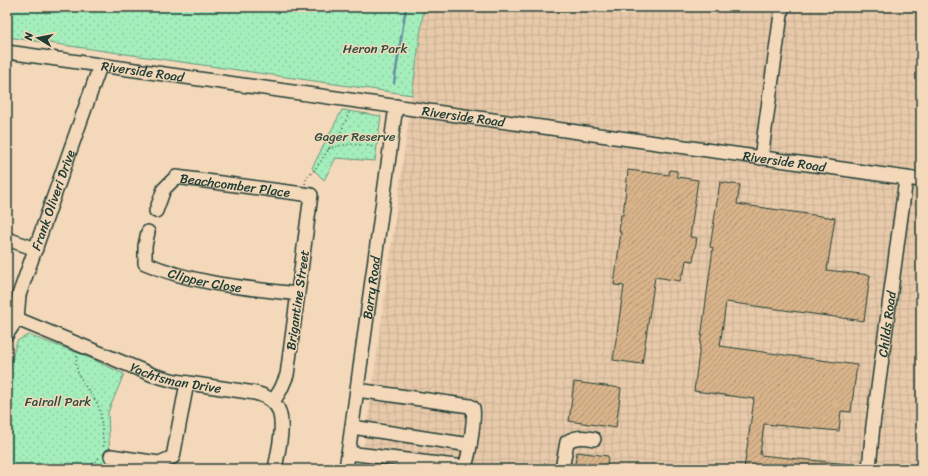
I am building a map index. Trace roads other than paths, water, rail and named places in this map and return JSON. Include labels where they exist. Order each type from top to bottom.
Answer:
[{"type":"street","points":[[761,158],[782,7]]},
{"type":"street","name":"Riverside Road","points":[[7,52],[921,180]]},
{"type":"street","name":"Frank Oliveri Drive","points":[[7,334],[16,319],[19,295],[100,66]]},
{"type":"street","name":"Barry Road","points":[[346,469],[396,106]]},
{"type":"street","name":"Beachcomber Place","points":[[156,211],[164,189],[176,177],[311,195]]},
{"type":"street","name":"Childs Road","points":[[868,469],[906,179]]},
{"type":"street","name":"Brigantine Street","points":[[273,402],[287,375],[311,195]]},
{"type":"street","name":"Clipper Close","points":[[148,232],[145,246],[145,263],[163,270],[222,285],[298,294]]},
{"type":"street","points":[[7,239],[36,249]]},
{"type":"street","name":"Yachtsman Drive","points":[[16,319],[154,375],[187,383],[255,393],[265,396],[273,402]]},
{"type":"street","points":[[106,454],[159,463],[173,458],[187,383]]},
{"type":"street","points":[[348,453],[464,467],[468,461],[474,417],[473,408],[470,406],[357,390]]},
{"type":"street","points":[[273,402],[280,412],[282,424],[275,469]]},
{"type":"street","points":[[352,427],[470,445]]},
{"type":"street","points":[[562,469],[568,442],[571,439],[594,439]]},
{"type":"waterway","points":[[394,83],[406,7]]},
{"type":"park label","name":"Heron Park","points":[[375,48]]},
{"type":"park label","name":"Gager Reserve","points":[[355,136]]},
{"type":"park label","name":"Fairall Park","points":[[58,401]]}]
